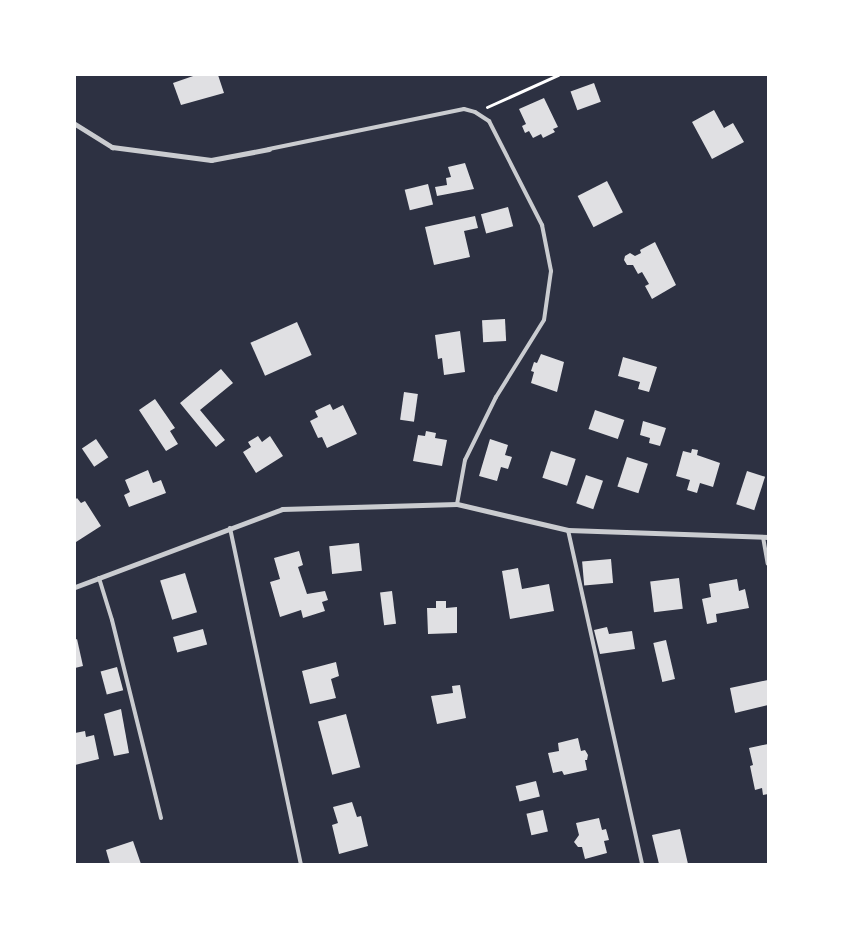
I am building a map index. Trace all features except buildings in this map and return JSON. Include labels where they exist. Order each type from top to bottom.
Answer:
[{"type":"street","points":[[75,124],[112,147],[212,160],[269,149]]},
{"type":"street","points":[[75,587],[282,509],[457,504],[568,530],[766,537]]},
{"type":"lane","points":[[269,149],[464,109],[475,112],[488,121],[542,225],[551,271],[544,320],[496,397],[465,460],[457,504]]},
{"type":"lane","points":[[230,528],[302,864]]},
{"type":"lane","points":[[568,530],[642,864]]},
{"type":"lane","points":[[766,537],[768,564]]},
{"type":"lane","points":[[99,578],[112,620],[161,818]]},
{"type":"path","points":[[475,112],[558,75]]}]
